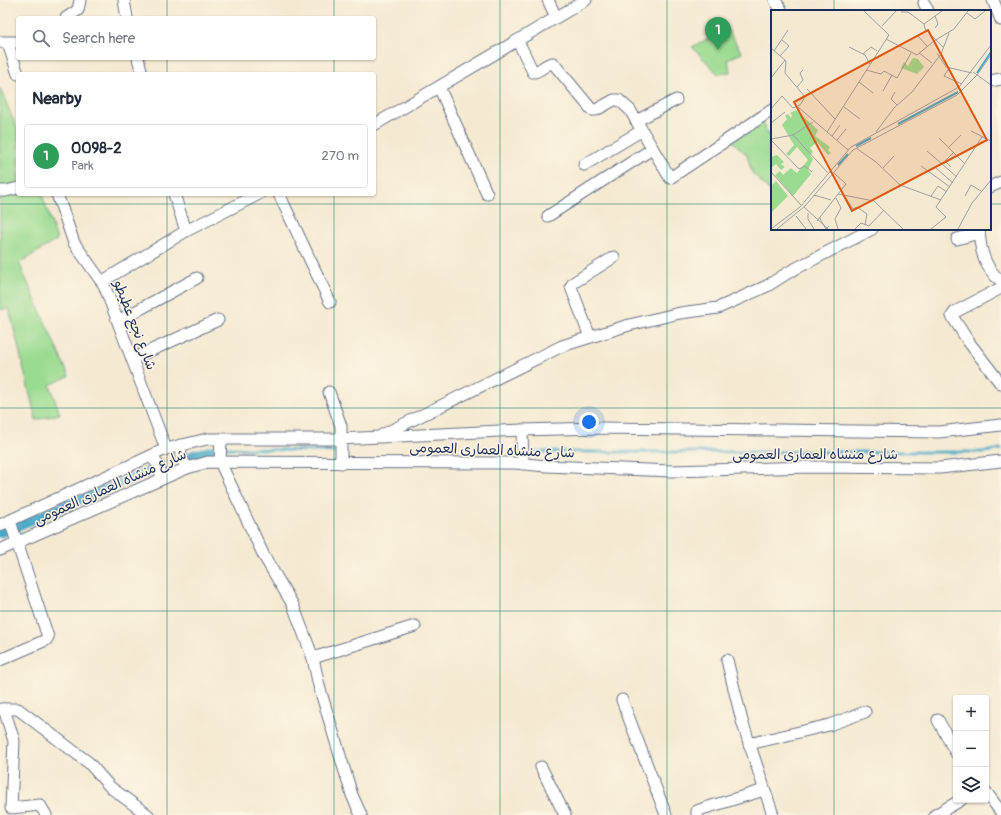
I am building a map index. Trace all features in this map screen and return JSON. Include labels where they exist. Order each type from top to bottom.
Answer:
[{"type":"street","points":[[69,16],[78,10],[80,0]]},
{"type":"street","points":[[124,0],[128,16]]},
{"type":"street","points":[[548,0],[556,17]]},
{"type":"street","points":[[376,124],[586,0]]},
{"type":"street","points":[[775,0],[781,10]]},
{"type":"street","points":[[993,0],[1001,20]]},
{"type":"street","points":[[518,41],[533,72],[537,72],[550,63],[553,63],[592,110],[596,110],[614,100],[619,100],[630,110],[671,179],[771,111]]},
{"type":"street","points":[[9,42],[17,72]]},
{"type":"street","points":[[138,60],[142,72]]},
{"type":"street","points":[[991,81],[1001,79]]},
{"type":"street","points":[[439,87],[487,194]]},
{"type":"street","points":[[584,165],[676,100]]},
{"type":"street","points":[[548,216],[652,149]]},
{"type":"street","points":[[991,187],[1001,182]]},
{"type":"street","points":[[0,191],[16,188]]},
{"type":"street","name":"شارع نجع عطيطو","points":[[58,196],[74,243],[103,282],[166,449]]},
{"type":"street","points":[[175,196],[186,231]]},
{"type":"street","points":[[103,282],[186,231],[255,196]]},
{"type":"street","points":[[280,196],[330,302]]},
{"type":"street","points":[[377,438],[494,381],[536,357],[562,346],[629,325],[680,313],[718,308],[767,286],[790,272],[870,230]]},
{"type":"street","points":[[957,239],[979,231],[981,249],[985,260],[990,270],[1001,281]]},
{"type":"street","points":[[590,337],[570,287],[573,283],[614,257]]},
{"type":"street","points":[[118,321],[197,278]]},
{"type":"street","points":[[1001,288],[955,312],[952,316],[984,363],[1001,384]]},
{"type":"street","points":[[132,359],[218,320]]},
{"type":"street","points":[[328,392],[340,419],[341,462]]},
{"type":"street","name":"شارع منشاه العمارى العمومى","points":[[5,523],[166,449],[180,444],[220,438],[340,440],[522,430],[605,428],[939,432],[1001,425]]},
{"type":"street","points":[[522,430],[523,464]]},
{"type":"street","points":[[220,438],[220,462],[264,556],[293,605],[313,658],[319,686],[352,795],[361,815]]},
{"type":"street","points":[[180,444],[181,457],[187,468]]},
{"type":"street","points":[[151,456],[160,466],[162,479]]},
{"type":"street","name":"شارع منشاه العمارى العمومى","points":[[0,550],[17,544],[187,468],[208,462],[523,464],[672,471],[810,467],[940,468],[1001,461]]},
{"type":"street","points":[[0,660],[46,640],[48,637],[17,544],[5,523]]},
{"type":"street","points":[[313,658],[415,626]]},
{"type":"street","points":[[727,660],[740,715],[773,815]]},
{"type":"street","points":[[622,700],[666,815]]},
{"type":"street","points":[[46,815],[40,805],[14,809],[11,808],[14,741],[2,709],[18,709],[89,763],[110,787],[148,815]]},
{"type":"street","points":[[749,744],[829,725],[865,712]]},
{"type":"street","points":[[938,720],[953,748]]},
{"type":"street","points":[[541,767],[565,815]]},
{"type":"street","points":[[697,815],[697,812],[702,809],[764,790]]},
{"type":"street","points":[[989,796],[1001,812]]},
{"type":"street","points":[[935,815],[956,803]]},
{"type":"green space","points":[[727,29],[742,53],[728,59],[730,72],[718,74],[692,47]]},
{"type":"green space","points":[[0,88],[16,126],[16,196],[43,196],[57,240],[19,263],[69,376],[50,385],[60,414],[36,420],[9,308],[0,310]]},
{"type":"green space","points":[[758,113],[771,139],[771,192],[752,173],[747,155],[727,136]]},
{"type":"waterway","points":[[227,448],[337,452]]},
{"type":"waterway","points":[[193,455],[217,449]]},
{"type":"waterway","points":[[534,452],[984,452],[1001,449]]},
{"type":"waterway","points":[[0,533],[152,470]]},
{"type":"place","name":"0098-2","points":[[718,50]]}]
